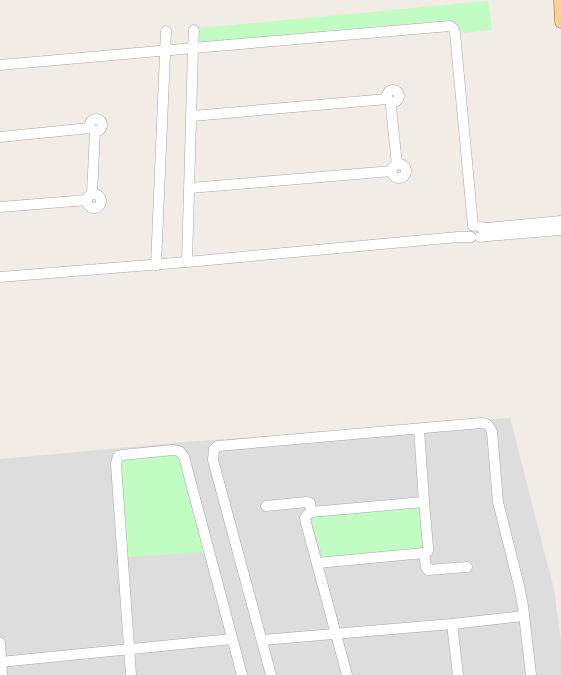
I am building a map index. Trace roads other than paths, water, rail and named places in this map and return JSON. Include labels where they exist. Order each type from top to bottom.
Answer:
[{"type":"main road","points":[[560,0],[561,22]]},
{"type":"street","points":[[0,65],[450,26],[454,29],[455,33],[475,231]]},
{"type":"street","points":[[187,262],[194,30]]},
{"type":"street","points":[[156,265],[166,31]]},
{"type":"street","points":[[190,188],[394,168],[392,107],[390,100],[192,116]]},
{"type":"street","points":[[0,137],[93,129],[90,197],[0,207]]},
{"type":"street","points":[[0,277],[156,265],[458,237],[487,228],[561,221]]},
{"type":"street","points":[[475,231],[487,236],[561,230]]},
{"type":"street","points":[[271,675],[213,460],[214,449],[218,446],[481,423],[489,426],[492,432],[498,502],[518,581],[531,675]]},
{"type":"street","points":[[317,563],[424,553],[428,551],[419,429]]},
{"type":"street","points":[[131,675],[116,464],[118,456],[122,454],[173,450],[178,450],[184,457],[242,675]]},
{"type":"street","points":[[266,506],[307,502],[310,503],[311,512]]},
{"type":"street","points":[[347,675],[305,518],[311,512],[424,502]]},
{"type":"street","points":[[424,553],[426,567],[428,570],[467,567]]},
{"type":"street","points":[[262,640],[452,624],[524,616]]},
{"type":"street","points":[[452,624],[458,675]]},
{"type":"street","points":[[1,662],[232,639]]},
{"type":"street","points":[[0,643],[2,675]]}]
